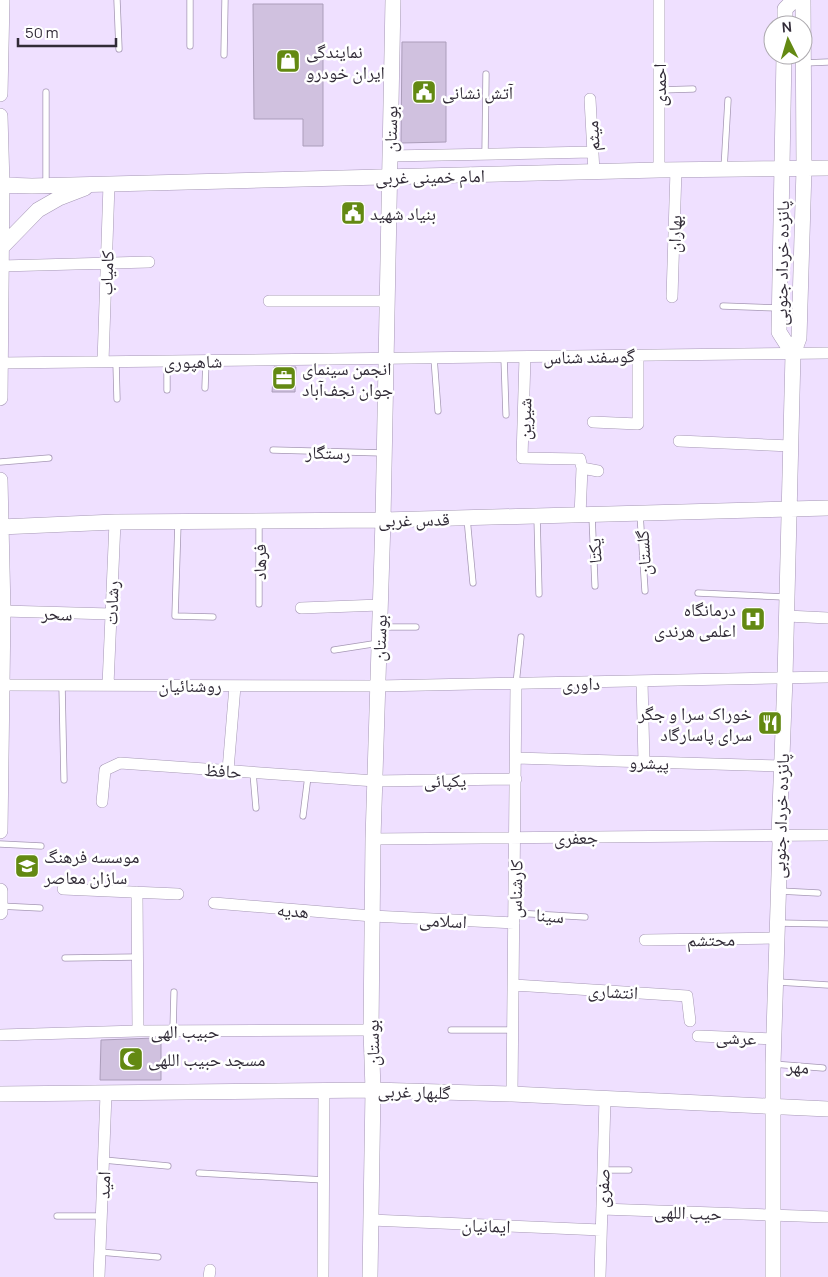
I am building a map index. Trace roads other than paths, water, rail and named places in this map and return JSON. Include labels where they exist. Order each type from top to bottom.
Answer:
[{"type":"street","points":[[0,94],[2,0]]},
{"type":"street","name":"بوستان","points":[[370,1277],[373,1090],[371,1030],[373,840],[383,520],[393,0]]},
{"type":"street","name":"احمدی","points":[[659,0],[659,170]]},
{"type":"street","points":[[785,15],[785,9],[794,0]]},
{"type":"street","name":"پانزده خرداد جنوبی","points":[[803,0],[803,15]]},
{"type":"street","name":"پانزده خرداد جنوبی","points":[[784,65],[779,332],[793,354]]},
{"type":"street","name":"پانزده خرداد جنوبی","points":[[773,1277],[775,982],[787,616],[793,354],[799,338],[804,169],[804,65]]},
{"type":"street","name":"میثم","points":[[590,100],[594,172]]},
{"type":"street","points":[[0,116],[2,247],[0,398]]},
{"type":"street","points":[[389,156],[593,152]]},
{"type":"street","name":"امام خمینی غربی","points":[[1,185],[828,168]]},
{"type":"street","name":"بهاران","points":[[672,297],[676,170]]},
{"type":"street","points":[[2,247],[38,210],[60,198],[103,184]]},
{"type":"street","name":"کامیاب","points":[[103,184],[106,264],[103,362]]},
{"type":"street","points":[[1,266],[149,262]]},
{"type":"street","points":[[269,301],[386,301]]},
{"type":"street","name":"گوسفند شناس","points":[[385,358],[828,353]]},
{"type":"street","points":[[593,422],[638,424],[638,356]]},
{"type":"street","name":"شیرین","points":[[525,357],[522,458],[580,459],[582,468],[598,471]]},
{"type":"street","name":"شاهپوری","points":[[0,363],[385,358]]},
{"type":"street","points":[[679,441],[791,446]]},
{"type":"street","points":[[582,468],[586,515]]},
{"type":"street","points":[[0,480],[4,611],[0,831]]},
{"type":"street","name":"قدس غربی","points":[[1,527],[115,522],[383,520],[828,508]]},
{"type":"street","name":"رشادت","points":[[108,685],[115,522]]},
{"type":"street","points":[[301,608],[380,606]]},
{"type":"street","name":"سحر","points":[[4,611],[111,614]]},
{"type":"street","points":[[787,616],[828,618]]},
{"type":"street","name":"داوری","points":[[378,686],[828,677]]},
{"type":"street","points":[[642,681],[644,762]]},
{"type":"street","name":"کارشناس","points":[[512,1094],[516,684]]},
{"type":"street","name":"روشنائیان","points":[[3,685],[378,686]]},
{"type":"street","points":[[228,770],[235,686]]},
{"type":"street","name":"پیشرو","points":[[516,758],[782,766]]},
{"type":"street","name":"حافظ","points":[[102,802],[105,770],[120,763],[375,780]]},
{"type":"street","name":"یکپائی","points":[[375,780],[516,779]]},
{"type":"street","name":"جعفری","points":[[373,840],[828,834]]},
{"type":"street","points":[[63,889],[178,894]]},
{"type":"street","points":[[0,891],[0,912]]},
{"type":"street","points":[[137,892],[138,1031]]},
{"type":"street","name":"هدیه","points":[[214,904],[372,916]]},
{"type":"street","name":"اسلامی","points":[[372,916],[514,918]]},
{"type":"street","name":"محتشم","points":[[645,940],[777,930]]},
{"type":"street","name":"انتشاری","points":[[514,985],[687,996],[690,1021]]},
{"type":"street","name":"حبیب الهی","points":[[0,1035],[138,1031],[371,1030]]},
{"type":"street","name":"عرشی","points":[[698,1036],[774,1039]]},
{"type":"street","name":"گلبهار غربی","points":[[0,1094],[373,1090],[512,1094],[773,1108],[828,1109]]},
{"type":"street","points":[[323,1277],[324,1091]]},
{"type":"street","name":"امید","points":[[99,1277],[106,1094]]},
{"type":"street","name":"صفری","points":[[600,1277],[605,1099]]},
{"type":"street","name":"حیب اللهی","points":[[602,1209],[828,1217]]},
{"type":"street","name":"ایمانیان","points":[[371,1220],[601,1230]]},
{"type":"lane","points":[[117,0],[119,49]]},
{"type":"lane","points":[[190,0],[190,46]]},
{"type":"lane","points":[[224,55],[225,0]]},
{"type":"lane","points":[[813,63],[828,62]]},
{"type":"lane","points":[[485,154],[486,74]]},
{"type":"lane","points":[[659,90],[693,89]]},
{"type":"lane","points":[[39,185],[46,92]]},
{"type":"lane","points":[[724,169],[728,100]]},
{"type":"lane","points":[[723,306],[779,308]]},
{"type":"lane","points":[[504,357],[506,415]]},
{"type":"lane","points":[[434,358],[438,411]]},
{"type":"lane","points":[[205,388],[206,360]]},
{"type":"lane","points":[[167,390],[168,361]]},
{"type":"lane","points":[[116,362],[117,399]]},
{"type":"lane","name":"رستگار","points":[[273,450],[384,453]]},
{"type":"lane","points":[[0,462],[49,458]]},
{"type":"lane","name":"گلستان","points":[[640,514],[645,591]]},
{"type":"lane","name":"یکتا","points":[[586,515],[595,586]]},
{"type":"lane","points":[[537,516],[539,594]]},
{"type":"lane","points":[[467,518],[473,583]]},
{"type":"lane","points":[[178,521],[176,616],[213,617]]},
{"type":"lane","name":"فرهاد","points":[[259,604],[260,521]]},
{"type":"lane","points":[[698,593],[787,597]]},
{"type":"lane","points":[[379,627],[416,628]]},
{"type":"lane","points":[[516,684],[520,637]]},
{"type":"lane","points":[[334,650],[379,643]]},
{"type":"lane","points":[[62,685],[64,780]]},
{"type":"lane","points":[[253,772],[256,808]]},
{"type":"lane","points":[[303,816],[308,776]]},
{"type":"lane","points":[[0,844],[40,846]]},
{"type":"lane","points":[[778,891],[818,893]]},
{"type":"lane","points":[[0,906],[40,908]]},
{"type":"lane","name":"سینا","points":[[514,918],[585,917]]},
{"type":"lane","points":[[777,930],[828,924]]},
{"type":"lane","points":[[65,958],[137,957]]},
{"type":"lane","points":[[775,982],[828,985]]},
{"type":"lane","points":[[172,1031],[174,992]]},
{"type":"lane","points":[[450,1030],[513,1030]]},
{"type":"lane","name":"مهر","points":[[773,1064],[824,1068]]},
{"type":"lane","points":[[104,1160],[168,1166]]},
{"type":"lane","points":[[603,1170],[629,1170]]},
{"type":"lane","points":[[199,1173],[324,1180]]},
{"type":"lane","points":[[58,1216],[102,1216]]},
{"type":"lane","points":[[100,1252],[158,1256]]},
{"type":"place","name":"نمایندگی ایران خودرو","points":[[288,61]]},
{"type":"place","name":"آتش نشانی","points":[[424,92]]},
{"type":"place","name":"بنیاد شهید","points":[[353,213]]},
{"type":"place","name":"انجمن سینمای جوان نجف‌آباد","points":[[284,378]]},
{"type":"place","name":"درمانگاه اعلمی هرندی","points":[[753,619]]},
{"type":"place","name":"خوراک سرا و جگر سرای پاسارگاد","points":[[770,723]]},
{"type":"place","name":"موسسه فرهنگ سازان معاصر","points":[[27,866]]},
{"type":"place","name":"مسجد حبیب اللهی","points":[[131,1059]]}]
